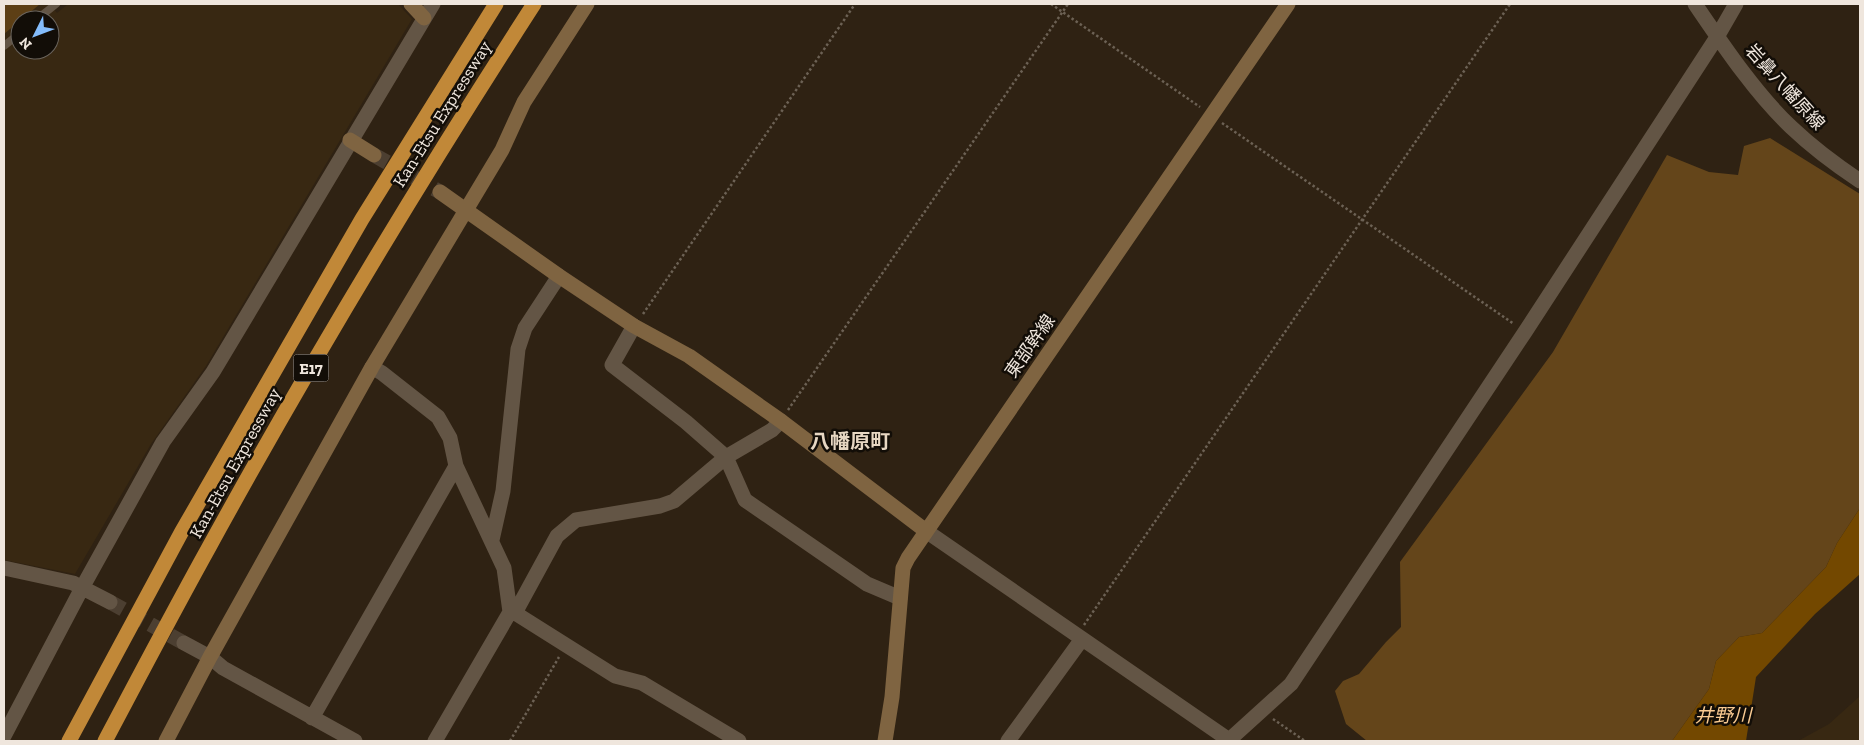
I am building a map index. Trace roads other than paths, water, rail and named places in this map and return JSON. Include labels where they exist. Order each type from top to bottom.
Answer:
[{"type":"highway","name":"Kan-Etsu Expressway","points":[[69,741],[181,533],[362,219],[496,4]]},
{"type":"highway","name":"Kan-Etsu Expressway","points":[[104,741],[208,549],[291,402],[471,101],[534,4]]},
{"type":"street","points":[[411,4],[424,18]]},
{"type":"street","points":[[4,736],[82,588],[163,442],[210,377],[350,140],[434,4]]},
{"type":"street","points":[[166,741],[210,657],[372,367],[502,150],[524,102],[587,4]]},
{"type":"street","name":"東部幹線","points":[[885,741],[893,689],[903,568],[926,531],[1288,4]]},
{"type":"street","name":"岩鼻八幡原線","points":[[1696,4],[1718,37],[1763,96],[1790,127],[1821,153],[1860,181]]},
{"type":"street","points":[[440,192],[634,326],[688,356],[781,421],[926,531],[1228,741],[1291,684],[1525,332],[1718,37],[1736,4]]},
{"type":"street","points":[[350,140],[374,155]]},
{"type":"street","points":[[492,540],[503,491],[518,349],[525,328],[559,276]]},
{"type":"street","points":[[634,326],[612,366],[686,422],[726,457],[745,500],[868,584],[900,598]]},
{"type":"street","points":[[372,367],[438,417],[450,438],[456,466],[504,568],[513,612],[615,676],[642,683],[739,741]]},
{"type":"street","points":[[435,741],[513,612],[556,536],[576,520],[660,506],[674,501],[726,457],[772,430],[781,421]]},
{"type":"street","points":[[312,718],[456,466]]},
{"type":"street","points":[[4,568],[73,583],[110,602]]},
{"type":"street","points":[[1008,741],[1079,637]]},
{"type":"street","points":[[184,643],[210,657],[223,668],[355,741]]},
{"type":"water","name":"井野川","points":[[1860,508],[1860,574],[1815,614],[1756,677],[1746,741],[1672,741],[1709,689],[1716,661],[1739,637],[1762,633],[1826,567],[1837,543]]},
{"type":"tunnel","points":[[374,155],[440,192]]},
{"type":"tunnel","points":[[110,602],[184,643]]},
{"type":"district","name":"八幡原町","points":[[850,441]]}]
